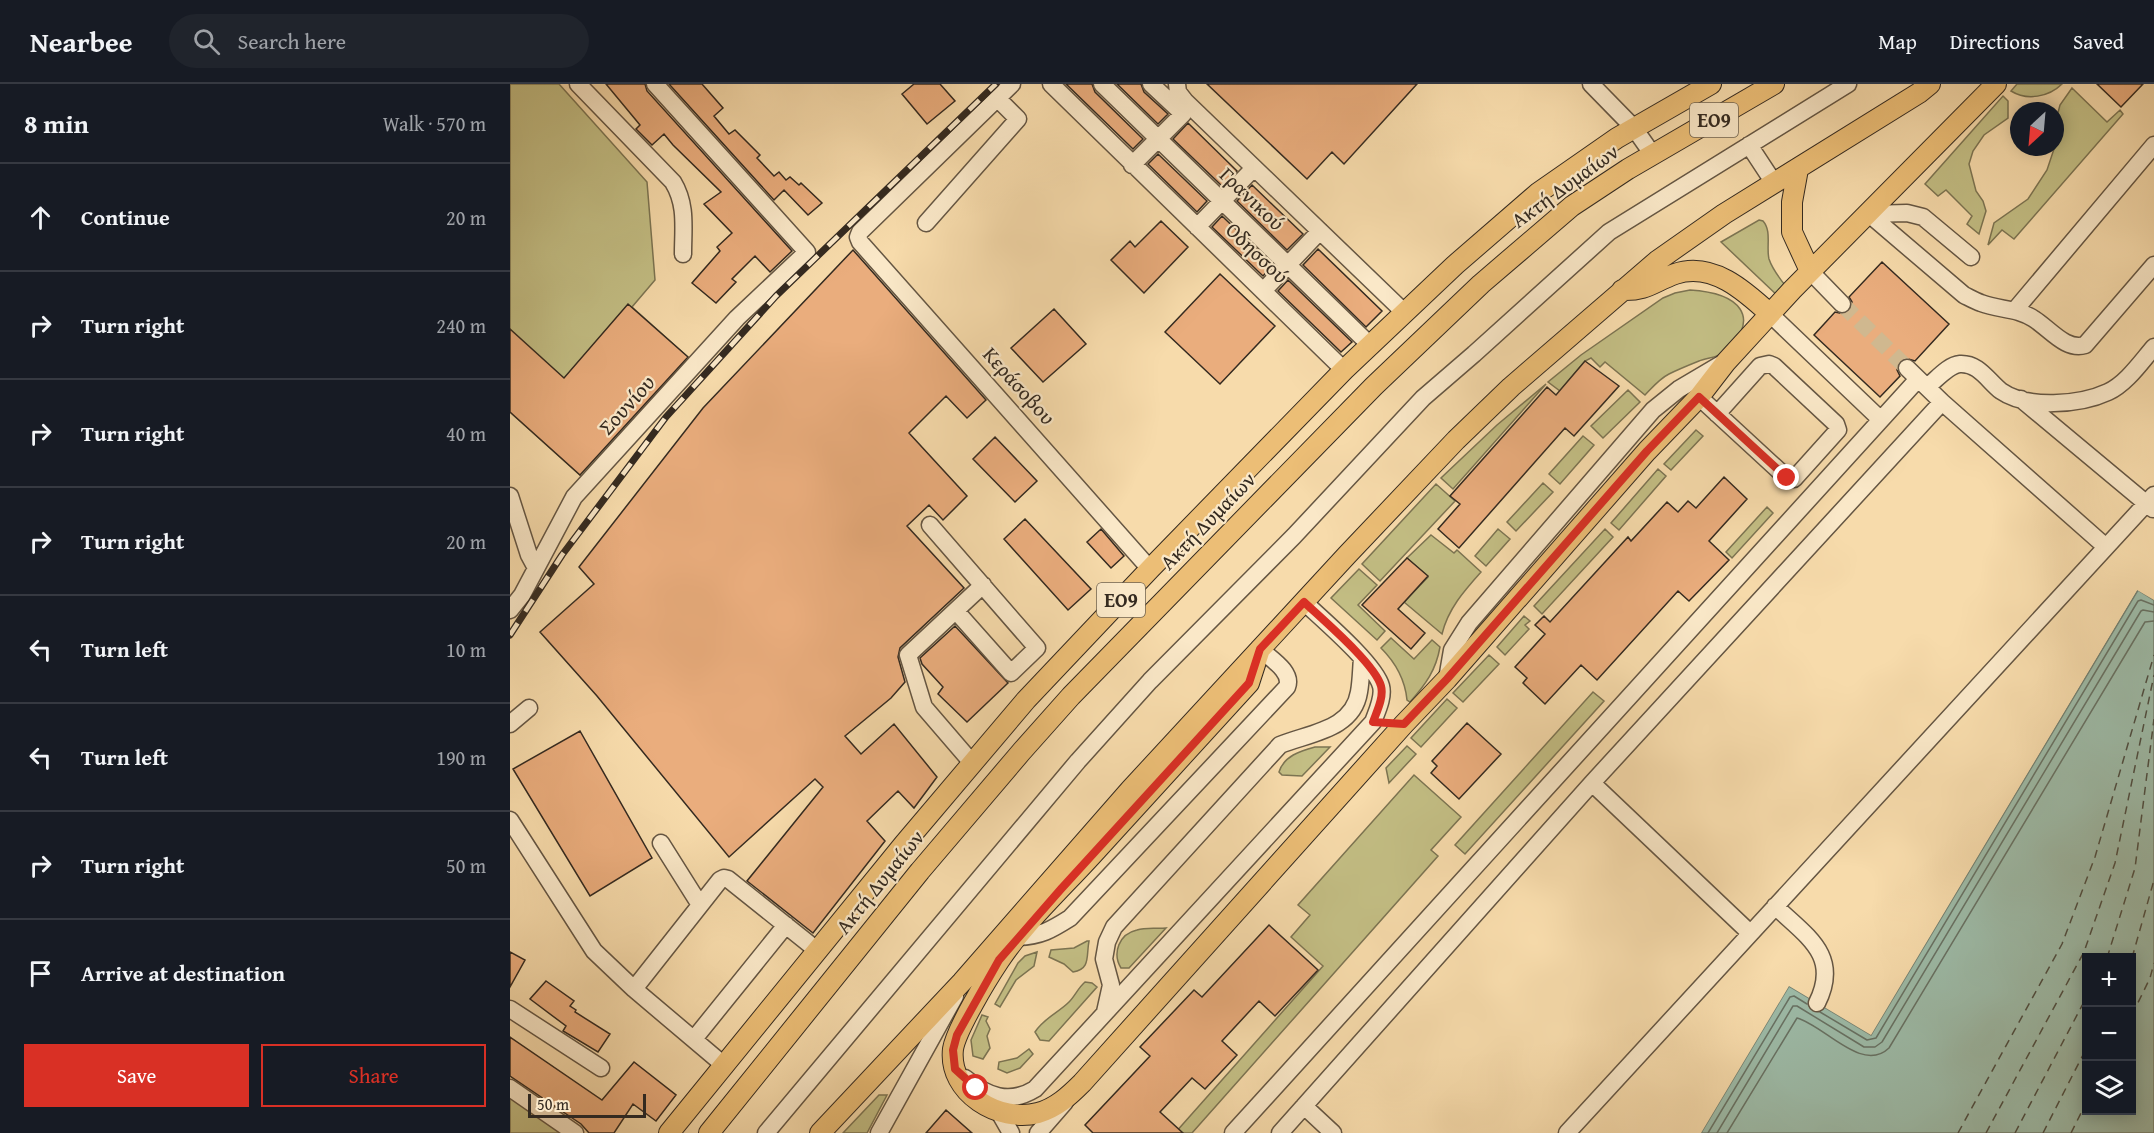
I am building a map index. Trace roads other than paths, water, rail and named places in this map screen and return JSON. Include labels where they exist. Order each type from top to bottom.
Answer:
[{"type":"main road","name":"Ακτή Δυμαίων","points":[[709,1133],[920,871],[1071,696],[1366,394],[1481,284],[1572,206],[1596,188],[1774,84]]},
{"type":"main road","points":[[820,1133],[962,982],[1130,790],[1260,649],[1456,440],[1511,387],[1657,261],[1695,234],[1930,84]]},
{"type":"main road","points":[[1260,649],[1249,683],[999,960],[957,1035],[953,1050],[955,1069],[962,1083],[972,1096],[985,1106],[1015,1115],[1038,1113],[1060,1103],[1072,1093],[1447,679],[1647,451],[1699,397],[1726,362],[1810,271],[1996,84]]},
{"type":"main road","name":"Ακτή Δυμαίων","points":[[669,1133],[898,851],[1026,700],[1344,370],[1455,265],[1524,204],[1634,128],[1705,86]]},
{"type":"main road","points":[[1798,169],[1792,201],[1792,232],[1810,271]]},
{"type":"main road","points":[[1622,290],[1639,291],[1677,273],[1705,271],[1733,284],[1770,314]]},
{"type":"street","points":[[578,84],[673,182],[684,208],[683,254]]},
{"type":"street","name":"Σουνίου","points":[[510,610],[536,568],[574,497],[737,318],[807,252],[655,84]]},
{"type":"street","points":[[926,223],[1018,119],[997,98],[1012,84]]},
{"type":"street","points":[[1051,84],[1197,227]]},
{"type":"street","name":"Γρανικού","points":[[1102,84],[1371,346]]},
{"type":"street","points":[[1151,84],[1184,107],[1254,168],[1405,313]]},
{"type":"street","points":[[1177,84],[1184,107]]},
{"type":"street","points":[[1591,84],[1634,128],[1653,154]]},
{"type":"street","points":[[766,1133],[1085,753],[1150,681],[1294,536],[1423,398],[1609,232],[1848,84]]},
{"type":"street","name":"Κεράσοβου","points":[[997,98],[860,232],[858,237],[860,242],[1150,569]]},
{"type":"street","points":[[1132,165],[1184,107]]},
{"type":"street","points":[[1749,145],[1774,183]]},
{"type":"street","points":[[2015,310],[2154,145]]},
{"type":"street","name":"Οδησσού","points":[[1254,168],[1197,227],[1344,370]]},
{"type":"street","points":[[1869,213],[1907,213],[1923,217],[1971,257]]},
{"type":"street","points":[[1869,213],[1964,296],[1982,304],[2015,310],[2032,317],[2069,345],[2077,348],[2085,345],[2154,266]]},
{"type":"street","points":[[1263,291],[1320,231]]},
{"type":"street","points":[[1810,271],[1842,304]]},
{"type":"street","points":[[1770,314],[1880,419]]},
{"type":"street","points":[[1233,1133],[1917,378],[1963,363],[1977,368],[2002,392],[2021,399],[2053,404],[2078,401],[2109,392],[2131,374],[2154,348]]},
{"type":"street","points":[[1447,679],[1452,650],[1469,623],[1653,410],[1696,378],[1726,362]]},
{"type":"street","points":[[1699,397],[1717,414],[1791,480],[1838,430],[1836,424],[1774,366],[1769,364],[1760,366],[1717,414]]},
{"type":"street","points":[[1917,378],[2106,547]]},
{"type":"street","points":[[1567,1133],[2106,547],[2151,503],[2021,399]]},
{"type":"street","points":[[1280,1133],[1592,783],[1942,402]]},
{"type":"street","points":[[510,496],[536,568]]},
{"type":"street","points":[[930,525],[1036,648],[1011,673],[956,610]]},
{"type":"street","points":[[973,764],[924,707],[908,655],[983,585]]},
{"type":"street","points":[[955,1069],[976,1088],[990,1095],[1006,1098],[1029,1093],[1047,1078],[1373,722],[1382,696],[1378,678],[1362,658],[1304,602]]},
{"type":"street","points":[[1018,937],[1046,933],[1070,918],[1287,687],[1288,675],[1260,649]]},
{"type":"street","points":[[1105,1012],[1111,985],[1104,959],[1107,942],[1114,927],[1280,745],[1322,731],[1349,716],[1356,705],[1359,693],[1362,658]]},
{"type":"street","points":[[510,724],[529,708]]},
{"type":"street","points":[[1373,722],[1404,724]]},
{"type":"street","points":[[1592,783],[1750,933]]},
{"type":"street","points":[[510,820],[594,951],[634,989],[725,1066]]},
{"type":"street","points":[[661,843],[700,904]]},
{"type":"street","points":[[634,989],[700,904],[724,878],[818,951]]},
{"type":"street","points":[[1775,906],[1821,954],[1826,971],[1825,988],[1817,1003]]},
{"type":"street","points":[[694,1039],[786,926]]},
{"type":"street","points":[[884,1128],[962,982]]},
{"type":"street","points":[[510,1009],[601,1068]]},
{"type":"street","points":[[510,1088],[575,1133]]},
{"type":"street","points":[[1038,1133],[1072,1093]]},
{"type":"street","points":[[1304,1106],[1333,1133]]},
{"type":"street","points":[[999,1112],[1011,1133]]},
{"type":"water","points":[[2138,590],[2154,600],[2154,1133],[1701,1133],[1789,986],[1871,1035]]},
{"type":"tunnel","points":[[1842,304],[1907,368]]},
{"type":"railway","points":[[510,635],[562,555],[666,417],[776,296],[996,84]]}]
